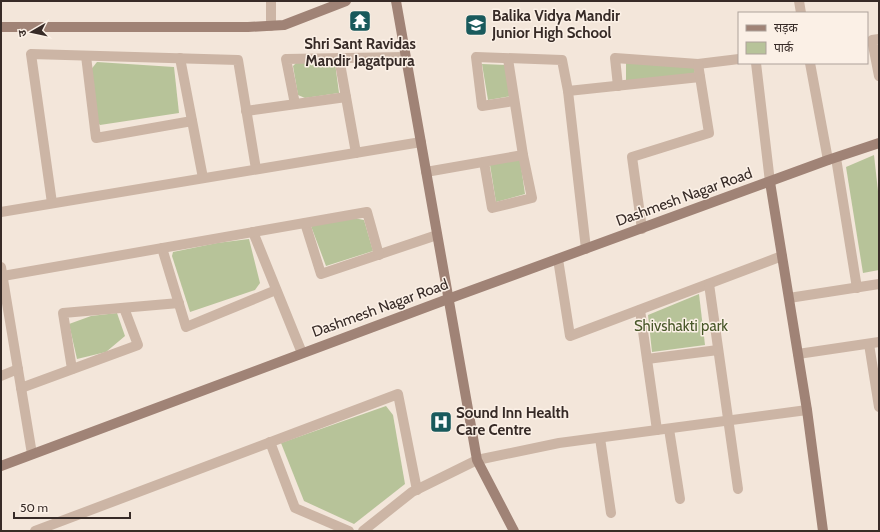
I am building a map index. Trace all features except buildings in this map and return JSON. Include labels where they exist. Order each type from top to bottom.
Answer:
[{"type":"street","points":[[270,26],[271,1]]},
{"type":"street","points":[[1,27],[284,26],[346,1]]},
{"type":"street","points":[[396,1],[476,460],[514,531]]},
{"type":"street","points":[[799,1],[802,12]]},
{"type":"street","points":[[879,39],[872,40],[879,76]]},
{"type":"street","points":[[52,203],[31,54],[238,60],[256,169]]},
{"type":"street","points":[[86,56],[96,138],[192,122]]},
{"type":"street","points":[[295,104],[286,59],[405,57]]},
{"type":"street","points":[[514,102],[482,106],[476,57],[562,60],[568,91],[586,249]]},
{"type":"street","points":[[180,58],[204,178]]},
{"type":"street","points":[[339,58],[356,153]]},
{"type":"street","points":[[618,86],[615,58],[698,64],[738,59]]},
{"type":"street","points":[[484,162],[492,208],[532,198],[523,155],[508,59]]},
{"type":"street","points":[[642,229],[632,157],[709,133],[698,64]]},
{"type":"street","points":[[756,64],[770,182]]},
{"type":"street","points":[[810,64],[832,159],[857,288]]},
{"type":"street","points":[[568,91],[700,78]]},
{"type":"street","points":[[246,112],[346,97]]},
{"type":"street","points":[[1,212],[421,142]]},
{"type":"street","name":"Dashmesh Nagar Road","points":[[1,466],[448,299],[879,143]]},
{"type":"street","points":[[426,172],[523,155]]},
{"type":"street","name":"Dashmesh Nagar Road","points":[[770,182],[807,410],[823,531]]},
{"type":"street","points":[[32,454],[18,369],[4,298],[2,272],[162,248],[367,212],[379,255]]},
{"type":"street","points":[[305,223],[321,274],[437,235]]},
{"type":"street","points":[[253,232],[302,353]]},
{"type":"street","points":[[162,248],[186,327],[276,290]]},
{"type":"street","points":[[558,259],[570,336],[782,256]]},
{"type":"street","points":[[709,284],[738,489]]},
{"type":"street","points":[[789,298],[879,284]]},
{"type":"street","points":[[72,369],[63,313],[179,303]]},
{"type":"street","points":[[21,388],[138,345],[124,308]]},
{"type":"street","points":[[640,310],[656,430]]},
{"type":"street","points":[[798,354],[874,343],[879,407]]},
{"type":"street","points":[[647,359],[718,350]]},
{"type":"street","points":[[1,376],[18,369]]},
{"type":"street","points":[[35,531],[398,394],[417,490]]},
{"type":"street","points":[[363,531],[412,492],[476,460],[559,443],[807,410]]},
{"type":"street","points":[[669,429],[680,499]]},
{"type":"street","points":[[600,438],[611,513]]},
{"type":"street","points":[[270,442],[295,508],[349,531]]},
{"type":"green space","points":[[626,61],[694,67],[695,74],[626,81]]},
{"type":"green space","points":[[97,62],[174,67],[179,113],[100,125],[96,121],[89,72]]},
{"type":"green space","points":[[296,63],[335,63],[339,93],[305,98],[298,95],[293,66]]},
{"type":"green space","points":[[482,64],[506,65],[511,96],[488,100]]},
{"type":"green space","points":[[874,155],[879,200],[879,270],[863,273],[846,167]]},
{"type":"green space","points":[[520,159],[525,194],[496,202],[490,165]]},
{"type":"green space","points":[[354,218],[364,220],[373,251],[326,266],[311,226]]},
{"type":"green space","points":[[249,239],[260,283],[255,290],[190,312],[172,256],[173,252],[217,243]]},
{"type":"green space","name":"Shivshakti park","points":[[699,294],[705,345],[652,352],[648,315]]},
{"type":"green space","points":[[117,313],[125,336],[106,352],[77,359],[69,324],[91,316]]},
{"type":"green space","points":[[386,406],[393,415],[405,484],[354,524],[304,501],[281,443]]},
{"type":"place","name":"Shri Sant Ravidas Mandir Jagatpura","points":[[360,21]]},
{"type":"place","name":"Balika Vidya Mandir Junior High School","points":[[476,25]]},
{"type":"place","name":"Sound Inn Health Care Centre","points":[[441,422]]}]
